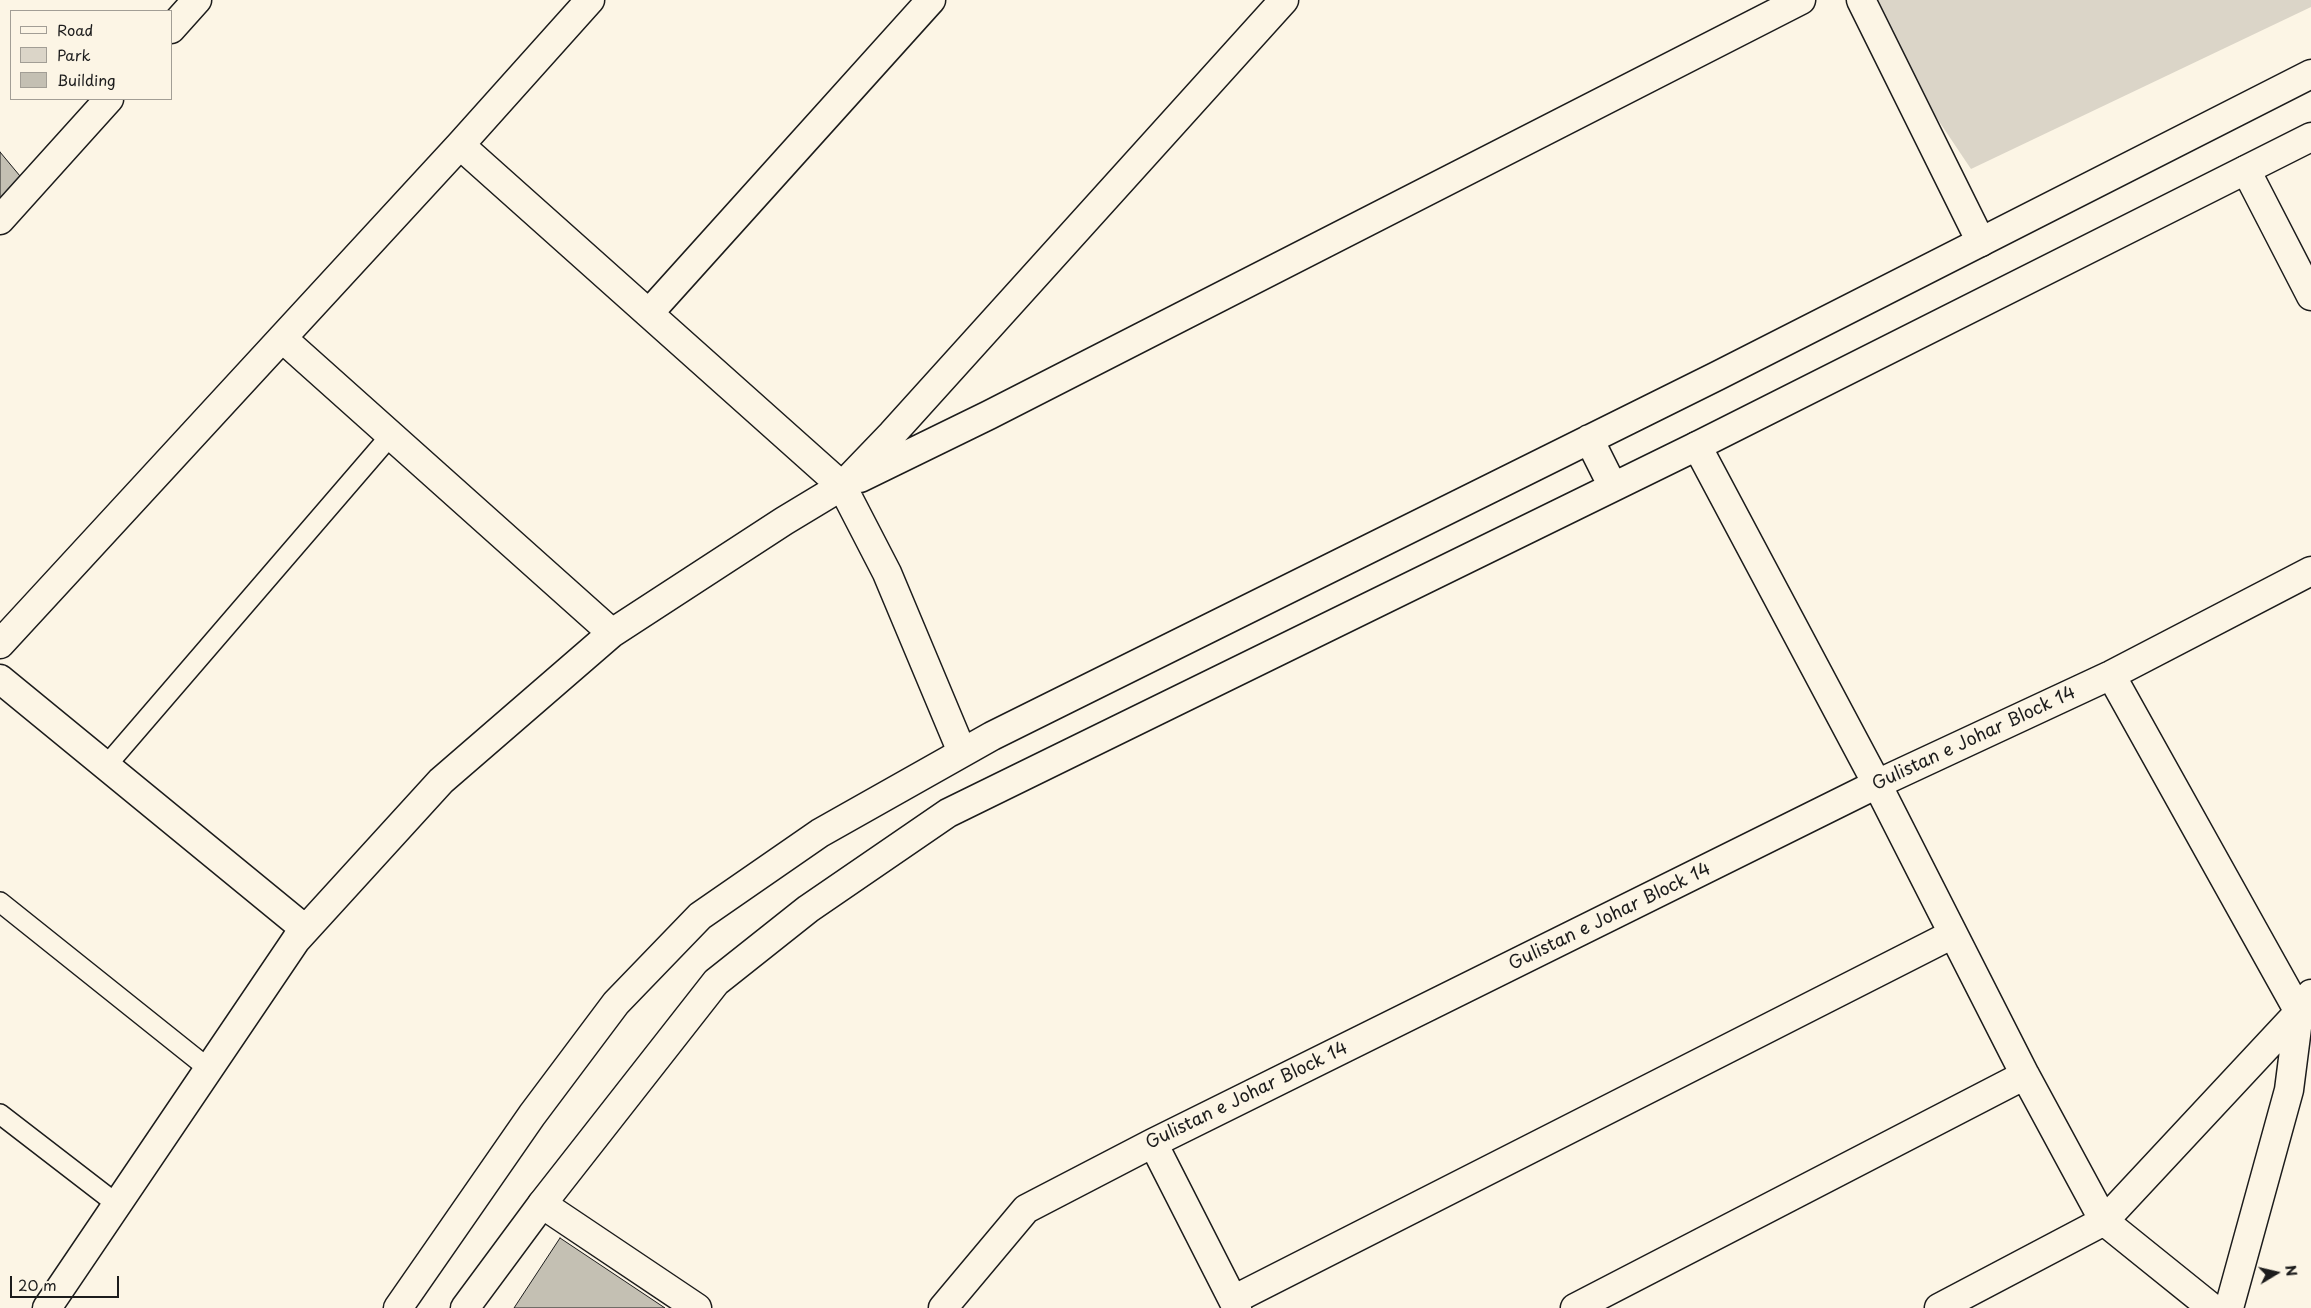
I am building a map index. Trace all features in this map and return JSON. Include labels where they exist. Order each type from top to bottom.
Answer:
[{"type":"street","points":[[172,28],[197,0]]},
{"type":"street","points":[[0,644],[460,145],[590,0]]},
{"type":"street","points":[[649,313],[931,0]]},
{"type":"street","points":[[842,486],[899,427],[1284,0]]},
{"type":"street","points":[[48,1308],[296,940],[441,781],[612,633],[784,521],[842,486],[989,415],[1802,0]]},
{"type":"street","points":[[1861,0],[1981,242]]},
{"type":"street","points":[[398,1308],[532,1115],[616,1004],[700,916],[820,833],[962,752],[1981,242],[2311,74]]},
{"type":"street","points":[[0,220],[108,100]]},
{"type":"street","points":[[465,1308],[542,1204],[716,982],[808,909],[948,813],[1697,446],[2311,137]]},
{"type":"street","points":[[460,145],[842,486],[887,573],[962,752]]},
{"type":"street","points":[[2246,170],[2311,296]]},
{"type":"street","points":[[282,338],[612,633]]},
{"type":"street","points":[[1589,439],[1613,487]]},
{"type":"street","points":[[1697,446],[1877,784],[2025,1075],[2104,1221],[2212,1308]]},
{"type":"street","name":"Gulistan e Johar Block 14","points":[[943,1308],[1026,1209],[1153,1143],[1877,784],[2110,675],[2311,571]]},
{"type":"street","points":[[2110,675],[2305,1003],[2289,1090],[2229,1308]]},
{"type":"street","points":[[0,679],[306,929]]},
{"type":"street","points":[[1153,1143],[1235,1304],[1953,934]]},
{"type":"street","points":[[1939,1308],[2104,1221],[2305,1003]]},
{"type":"street","points":[[1575,1308],[2025,1075]]},
{"type":"street","points":[[542,1204],[697,1308]]},
{"type":"lane","points":[[106,766],[391,436]]},
{"type":"lane","points":[[0,902],[209,1068]]},
{"type":"lane","points":[[0,1114],[118,1205]]},
{"type":"green space","points":[[1860,0],[2311,0],[2311,7],[1971,169],[1871,20]]},
{"type":"building","points":[[0,152],[20,176],[0,199]]},
{"type":"building","points":[[560,1238],[665,1308],[514,1308]]}]
